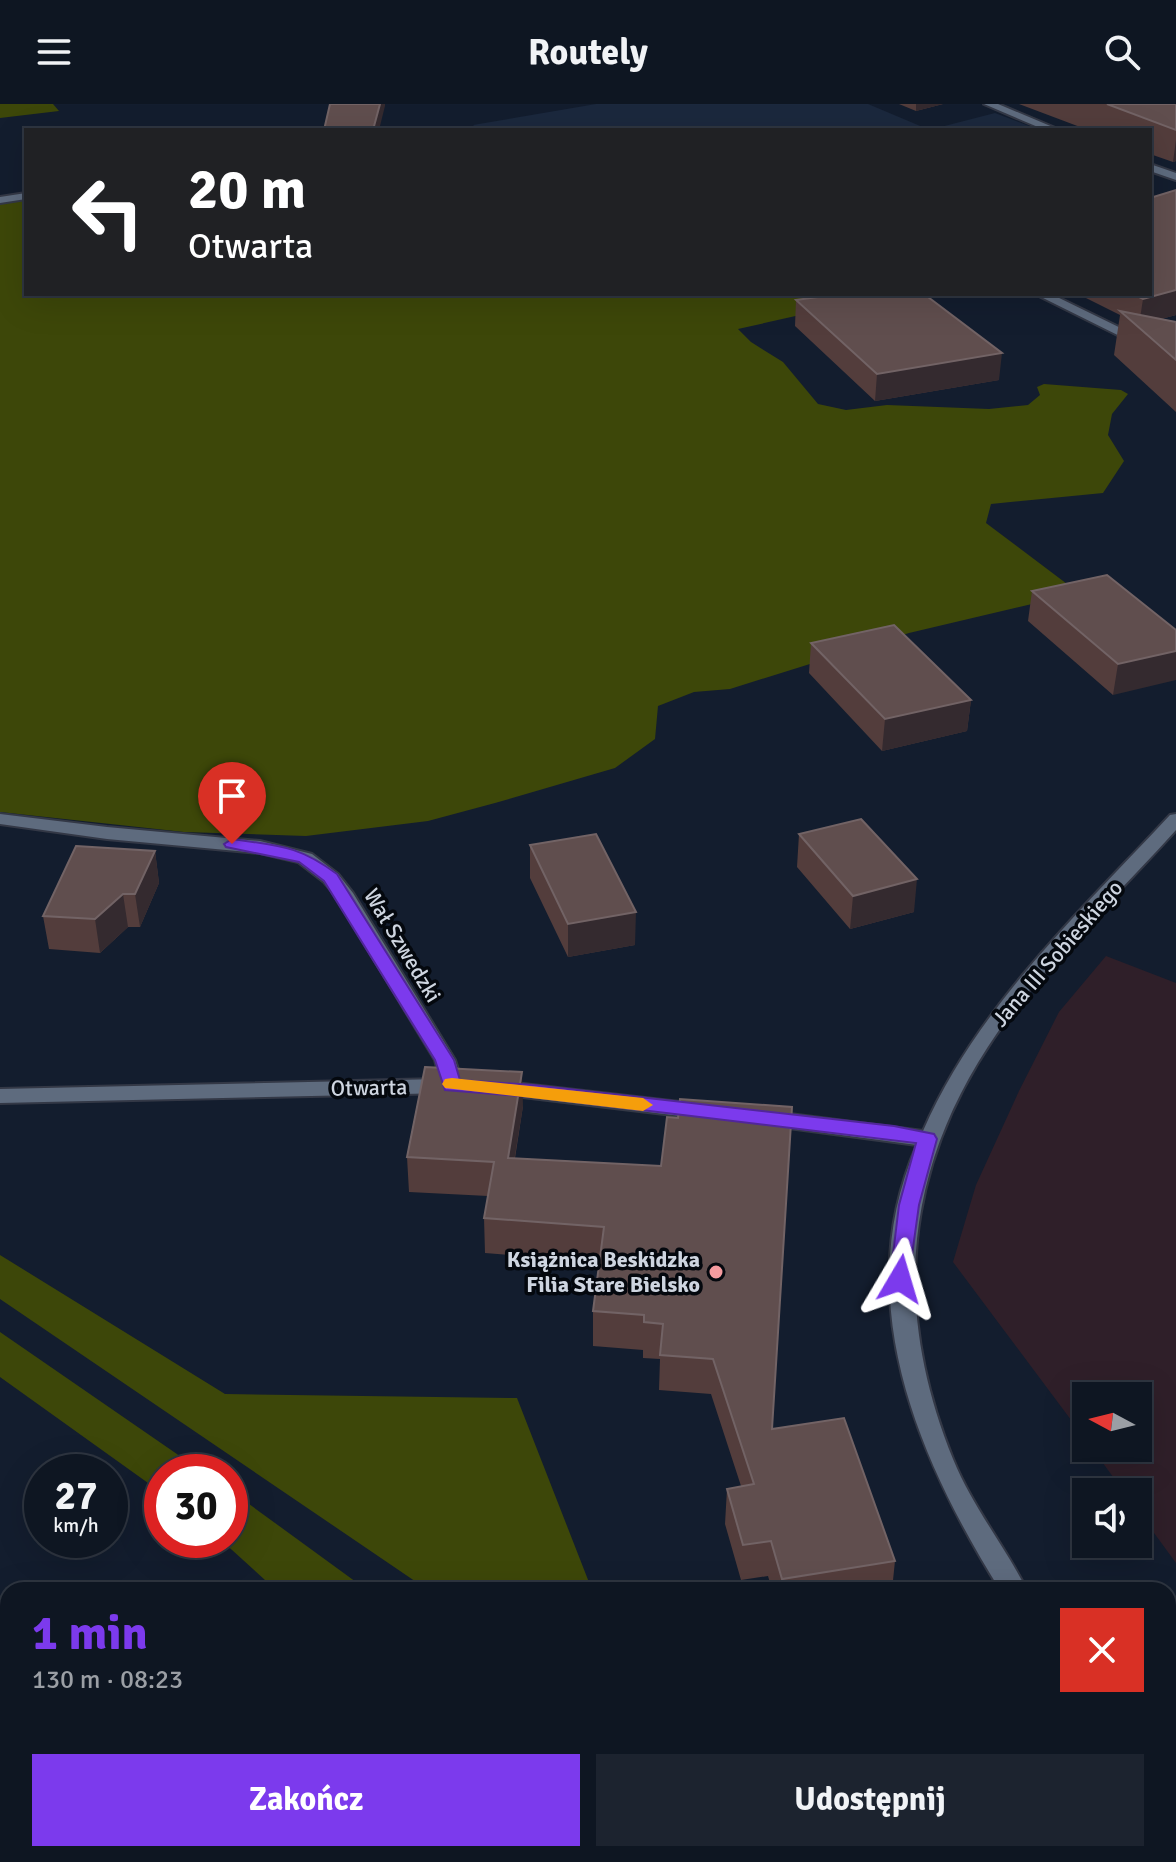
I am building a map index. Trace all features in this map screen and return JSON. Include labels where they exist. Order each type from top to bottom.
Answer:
[{"type":"street","points":[[989,104],[1050,128]]},
{"type":"street","points":[[1152,168],[1176,177]]},
{"type":"street","points":[[0,189],[24,186]]},
{"type":"street","points":[[0,200],[24,196]]},
{"type":"street","points":[[1045,296],[1176,360]]},
{"type":"street","name":"Wał Szwedzki","points":[[0,819],[107,833],[260,847],[305,858],[331,878],[343,893],[445,1060],[452,1085]]},
{"type":"street","name":"Jana III Sobieskiego","points":[[1009,1582],[972,1523],[940,1459],[917,1396],[908,1355],[900,1279],[909,1205],[927,1139],[959,1078],[1023,986],[1176,819]]},
{"type":"street","name":"Otwarta","points":[[0,1096],[452,1085],[533,1091],[894,1132],[927,1139]]},
{"type":"shaded area","points":[[596,104],[868,104],[925,128],[477,128],[473,125]]},
{"type":"shaded area","points":[[995,113],[1035,128],[937,128]]},
{"type":"shaded area","points":[[1106,956],[1176,983],[1176,1563],[1152,1530],[1152,1478],[1114,1478],[1102,1462],[1152,1462],[1152,1382],[1072,1382],[1072,1421],[953,1262],[976,1185],[1059,1012]]},
{"type":"green space","points":[[0,104],[53,104],[59,111],[0,118]]},
{"type":"green space","points":[[24,198],[24,296],[885,296],[738,329],[751,342],[783,362],[818,404],[846,410],[887,405],[989,409],[1028,405],[1040,395],[1037,387],[1044,384],[1121,390],[1128,394],[1112,414],[1108,435],[1124,461],[1103,493],[991,504],[986,523],[1079,593],[909,633],[730,689],[694,692],[658,706],[655,739],[615,768],[428,821],[306,836],[184,832],[0,812],[0,202]]},
{"type":"green space","points":[[0,1255],[225,1394],[517,1398],[589,1582],[416,1582],[248,1468],[248,1454],[228,1454],[0,1299]]},
{"type":"green space","points":[[0,1332],[177,1454],[144,1454],[144,1480],[128,1469],[128,1454],[108,1454],[0,1377]]},
{"type":"green space","points":[[248,1503],[356,1582],[267,1582],[241,1558],[248,1558]]},
{"type":"building","points":[[330,104],[380,104],[374,128],[324,128]]},
{"type":"building","points":[[1107,104],[1176,104],[1176,130]]},
{"type":"building","points":[[1176,190],[1176,290],[1143,299],[1137,296],[1152,296],[1152,197]]},
{"type":"building","points":[[825,296],[927,296],[1002,353],[877,374],[796,300]]},
{"type":"building","points":[[1120,311],[1176,322],[1176,360]]},
{"type":"building","points":[[1107,575],[1176,630],[1176,651],[1118,664],[1032,591]]},
{"type":"building","points":[[894,625],[971,700],[885,719],[811,643]]},
{"type":"building","points":[[861,819],[917,879],[853,896],[799,834]]},
{"type":"building","points":[[596,834],[636,912],[568,924],[530,845]]},
{"type":"building","points":[[76,846],[155,851],[135,894],[123,894],[95,919],[43,916]]},
{"type":"building","points":[[425,1067],[522,1072],[508,1158],[661,1166],[667,1117],[678,1118],[680,1099],[792,1107],[772,1429],[844,1418],[895,1561],[782,1579],[771,1541],[743,1545],[727,1489],[754,1484],[713,1359],[660,1355],[663,1324],[644,1322],[644,1315],[593,1311],[604,1227],[484,1218],[494,1162],[407,1157]]},
{"type":"slow traffic","points":[[452,1084],[643,1105]]},
{"type":"place","name":"Książnica Beskidzka Filia Stare Bielsko","points":[[716,1272]]},
{"type":"route","points":[[232,844],[305,858],[331,878],[445,1060],[452,1085],[533,1091],[894,1132],[927,1139],[909,1205],[900,1279]]}]
